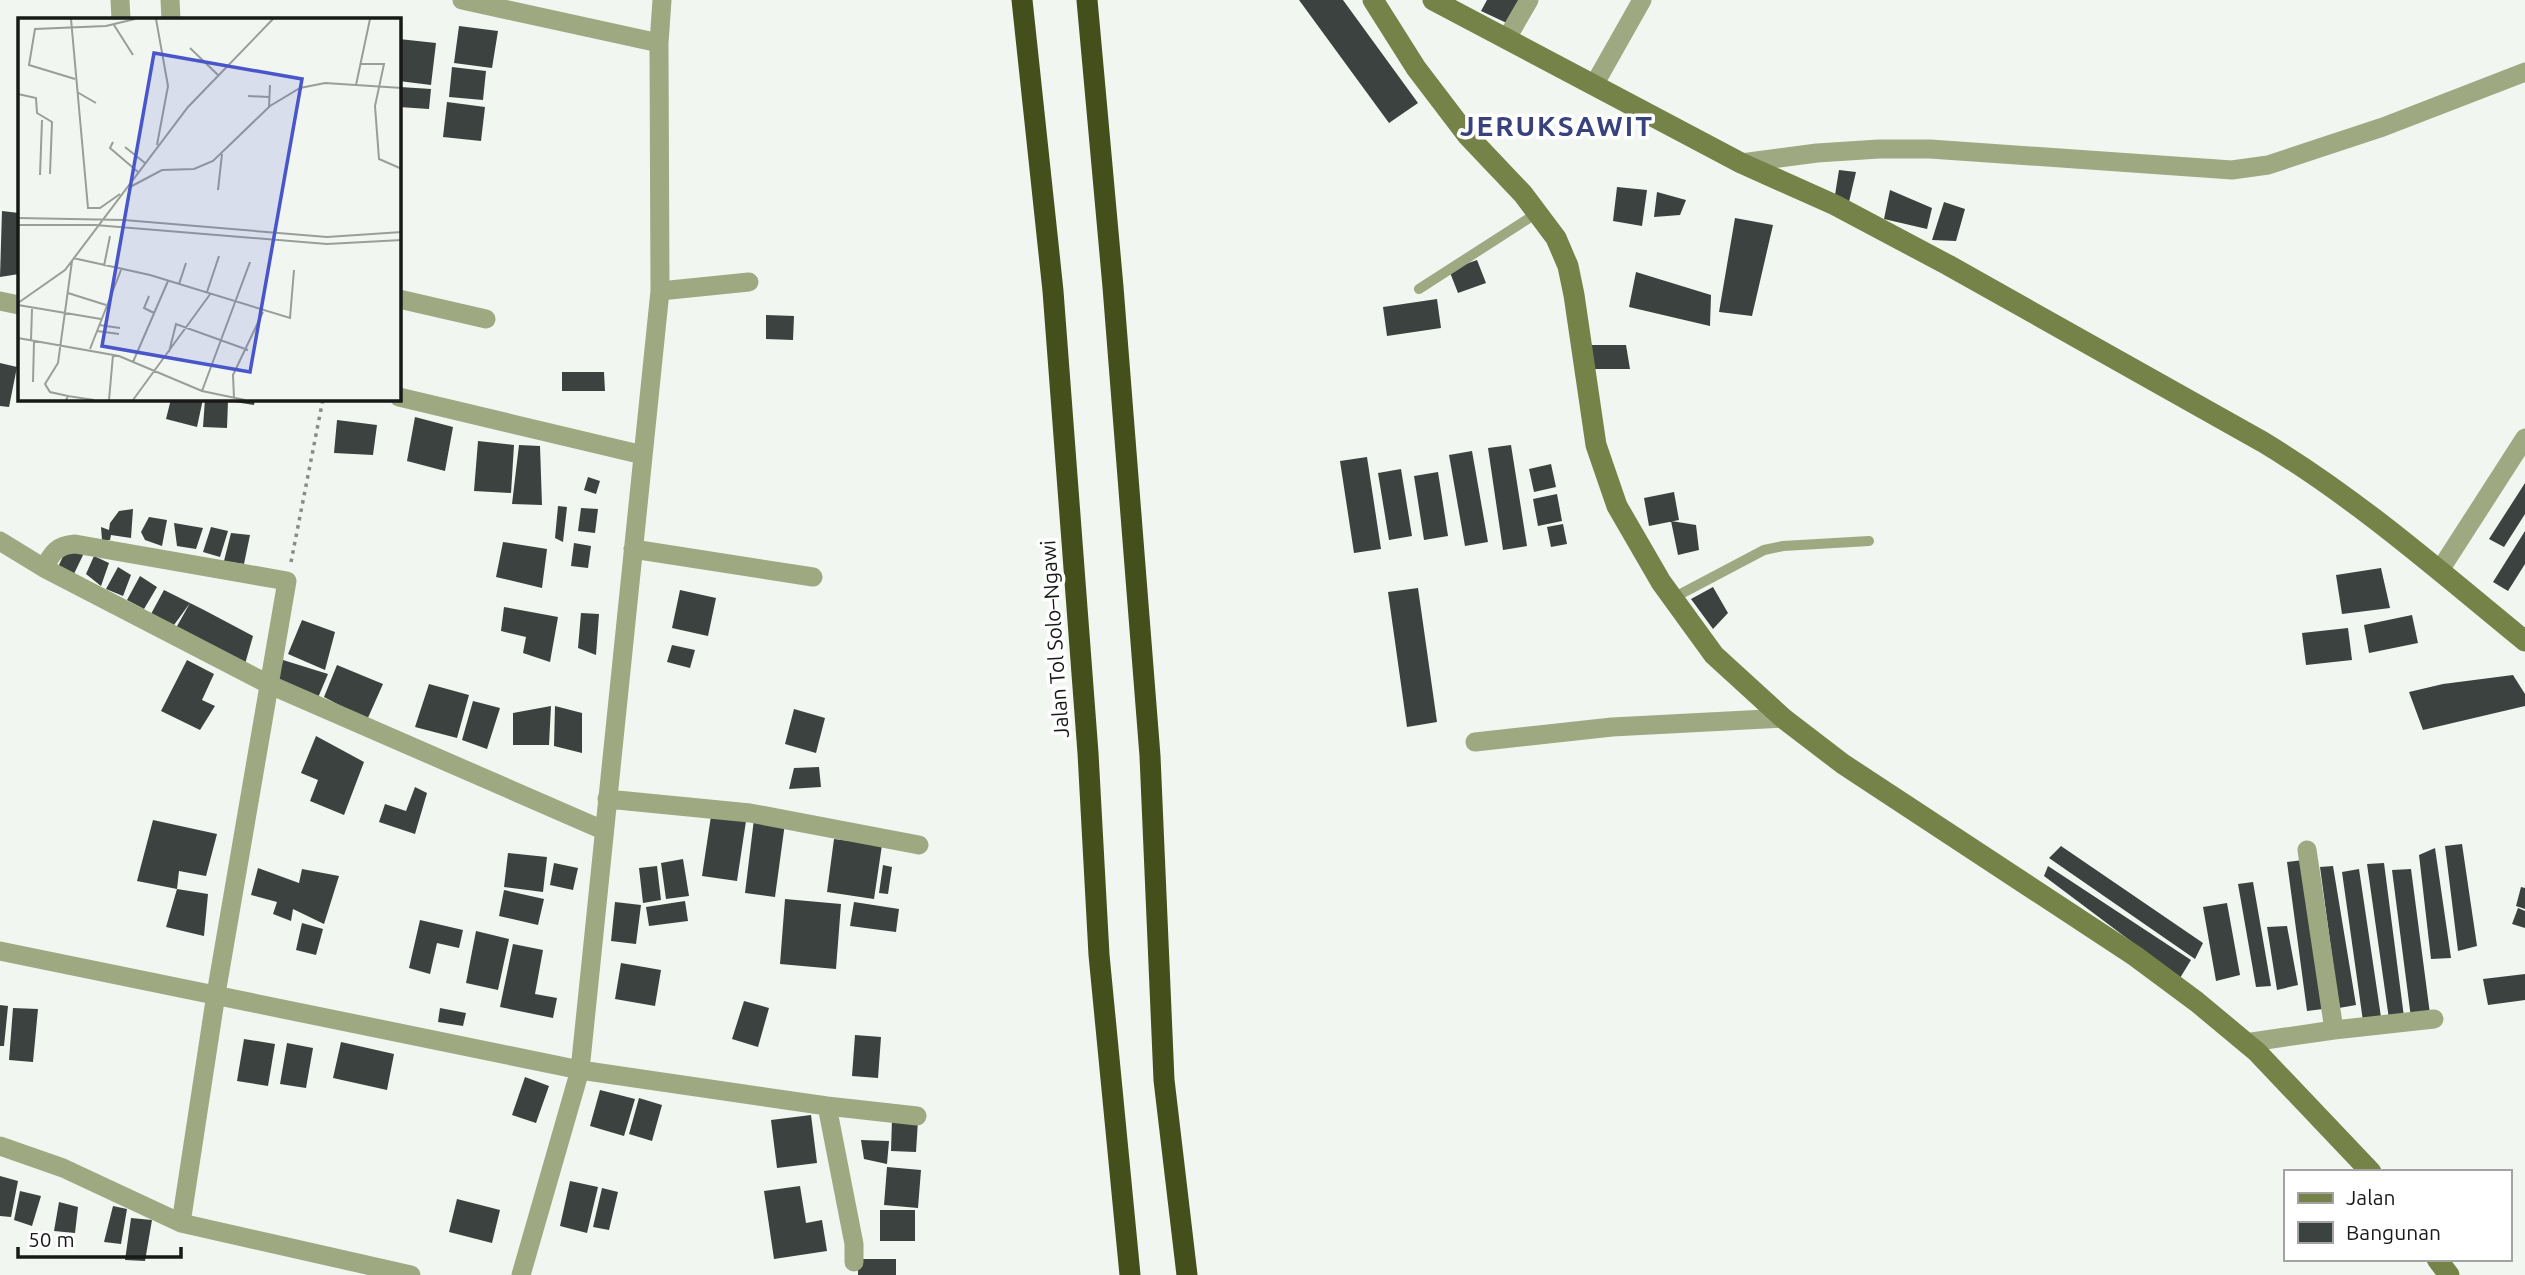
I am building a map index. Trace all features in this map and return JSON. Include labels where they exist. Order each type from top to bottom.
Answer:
[{"type":"highway","name":"Jalan Tol Solo–Ngawi","points":[[1022,0],[1053,291],[1088,753],[1099,955],[1130,1275]]},
{"type":"highway","points":[[1087,0],[1150,756],[1164,1080],[1187,1275]]},
{"type":"street","points":[[120,0],[121,18]]},
{"type":"street","points":[[170,0],[171,18]]},
{"type":"street","points":[[462,0],[659,43]]},
{"type":"street","points":[[521,1275],[580,1070],[660,291],[659,43],[662,0]]},
{"type":"street","points":[[1373,0],[1416,68],[1467,135],[1523,194],[1556,238],[1568,266],[1574,295],[1589,412],[1596,445],[1617,506],[1673,598],[1714,655],[1783,718],[1843,764],[2135,957],[2197,1002],[2257,1052],[2369,1170]]},
{"type":"street","points":[[1433,0],[1741,163],[1835,205],[1980,282],[2263,442],[2312,472],[2408,543],[2525,641]]},
{"type":"street","points":[[1507,38],[1530,0]]},
{"type":"street","points":[[1594,85],[1642,0]]},
{"type":"street","points":[[1741,163],[1816,153],[1930,149],[2232,170],[2268,165],[2383,127],[2525,72]]},
{"type":"street","points":[[660,291],[749,282]]},
{"type":"street","points":[[401,299],[485,318]]},
{"type":"street","points":[[0,301],[18,305]]},
{"type":"street","points":[[401,397],[643,455]]},
{"type":"street","points":[[2440,570],[2525,438]]},
{"type":"street","points":[[0,541],[44,568],[268,684],[603,830]]},
{"type":"street","points":[[44,568],[59,547],[75,544],[287,580],[216,994],[181,1223]]},
{"type":"street","points":[[633,550],[813,577]]},
{"type":"street","points":[[1475,742],[1612,727],[1783,718]]},
{"type":"street","points":[[607,799],[750,813],[919,845]]},
{"type":"street","points":[[2307,850],[2333,1030]]},
{"type":"street","points":[[0,951],[580,1070],[827,1106],[917,1116]]},
{"type":"street","points":[[2245,1043],[2434,1019]]},
{"type":"street","points":[[827,1106],[854,1244],[854,1262]]},
{"type":"street","points":[[0,1146],[63,1168],[181,1223],[411,1275]]},
{"type":"lane","points":[[1419,289],[1537,212]]},
{"type":"lane","points":[[1673,598],[1764,550],[1783,546],[1869,541]]},
{"type":"path","points":[[287,580],[323,401]]},
{"type":"building","points":[[1299,0],[1343,0],[1418,103],[1389,123]]},
{"type":"building","points":[[1487,0],[1525,0],[1511,25],[1481,11]]},
{"type":"building","points":[[459,26],[498,31],[492,68],[454,63]]},
{"type":"building","points":[[401,39],[436,43],[431,85],[401,81]]},
{"type":"building","points":[[452,67],[486,71],[483,100],[449,97]]},
{"type":"building","points":[[401,87],[431,89],[429,109],[401,107]]},
{"type":"building","points":[[447,102],[485,107],[481,141],[443,137]]},
{"type":"building","points":[[1839,170],[1856,172],[1849,202],[1835,195]]},
{"type":"building","points":[[1617,187],[1647,190],[1642,226],[1613,221]]},
{"type":"building","points":[[1890,190],[1932,208],[1927,229],[1884,219]]},
{"type":"building","points":[[1657,192],[1686,200],[1680,215],[1654,217]]},
{"type":"building","points":[[1944,202],[1965,209],[1956,241],[1932,240]]},
{"type":"building","points":[[2,211],[18,213],[18,274],[0,277]]},
{"type":"building","points":[[1735,218],[1773,225],[1752,316],[1719,312]]},
{"type":"building","points":[[1477,260],[1486,283],[1458,293],[1449,270]]},
{"type":"building","points":[[1636,272],[1711,295],[1710,326],[1629,307]]},
{"type":"building","points":[[1437,299],[1441,328],[1387,336],[1383,307]]},
{"type":"building","points":[[766,315],[794,316],[793,340],[766,339]]},
{"type":"building","points":[[1590,345],[1626,345],[1630,369],[1595,369]]},
{"type":"building","points":[[0,363],[17,367],[9,407],[0,406]]},
{"type":"building","points":[[562,372],[604,372],[605,391],[562,391]]},
{"type":"building","points":[[170,401],[203,401],[197,427],[166,419]]},
{"type":"building","points":[[205,401],[228,401],[227,428],[203,427]]},
{"type":"building","points":[[228,401],[255,401],[254,405]]},
{"type":"building","points":[[415,417],[453,427],[445,471],[407,461]]},
{"type":"building","points":[[337,420],[377,425],[373,455],[334,453]]},
{"type":"building","points":[[478,441],[514,445],[511,493],[474,491]]},
{"type":"building","points":[[519,445],[540,446],[542,505],[512,504]]},
{"type":"building","points":[[1511,445],[1527,546],[1503,550],[1488,448]]},
{"type":"building","points":[[1472,451],[1488,542],[1465,546],[1449,455]]},
{"type":"building","points":[[1367,457],[1381,549],[1354,553],[1340,461]]},
{"type":"building","points":[[1551,464],[1556,487],[1534,492],[1529,469]]},
{"type":"building","points":[[1401,469],[1412,536],[1389,540],[1378,473]]},
{"type":"building","points":[[1438,472],[1448,536],[1424,540],[1414,476]]},
{"type":"building","points":[[588,477],[600,481],[596,494],[584,490]]},
{"type":"building","points":[[2525,483],[2525,514],[2504,547],[2489,539]]},
{"type":"building","points":[[1674,492],[1679,520],[1649,526],[1644,498]]},
{"type":"building","points":[[1557,494],[1562,521],[1538,526],[1533,499]]},
{"type":"building","points":[[558,506],[567,507],[563,542],[555,538]]},
{"type":"building","points":[[581,508],[598,509],[595,533],[578,531]]},
{"type":"building","points":[[133,509],[131,538],[111,535],[110,540],[102,540],[101,527],[109,530],[110,523],[119,511]]},
{"type":"building","points":[[149,517],[167,520],[162,546],[145,540],[141,532]]},
{"type":"building","points":[[1671,521],[1696,525],[1699,550],[1678,555]]},
{"type":"building","points":[[174,523],[203,528],[196,549],[177,546]]},
{"type":"building","points":[[1563,524],[1567,544],[1551,547],[1547,527]]},
{"type":"building","points":[[211,527],[228,531],[220,557],[203,552]]},
{"type":"building","points":[[2525,531],[2525,564],[2508,591],[2493,582]]},
{"type":"building","points":[[231,533],[250,535],[244,564],[224,561]]},
{"type":"building","points":[[503,542],[547,549],[542,588],[496,577]]},
{"type":"building","points":[[574,543],[591,546],[588,568],[571,566]]},
{"type":"building","points":[[66,550],[84,553],[72,578],[58,567]]},
{"type":"building","points":[[94,556],[109,563],[101,586],[86,574]]},
{"type":"building","points":[[118,567],[131,575],[123,596],[106,589]]},
{"type":"building","points":[[2381,568],[2390,608],[2342,614],[2336,575]]},
{"type":"building","points":[[140,576],[157,587],[144,609],[127,600]]},
{"type":"building","points":[[1713,587],[1728,613],[1713,629],[1691,599]]},
{"type":"building","points":[[1418,588],[1437,722],[1407,727],[1388,592]]},
{"type":"building","points":[[164,590],[190,603],[174,625],[151,614]]},
{"type":"building","points":[[680,590],[716,598],[708,636],[672,628]]},
{"type":"building","points":[[190,603],[253,636],[245,664],[176,628]]},
{"type":"building","points":[[504,607],[558,617],[550,662],[523,653],[526,637],[501,631]]},
{"type":"building","points":[[581,613],[599,614],[596,655],[578,648]]},
{"type":"building","points":[[2412,615],[2418,643],[2369,653],[2364,625]]},
{"type":"building","points":[[302,620],[335,632],[325,670],[288,654]]},
{"type":"building","points":[[2348,628],[2352,660],[2306,665],[2302,633]]},
{"type":"building","points":[[672,645],[695,650],[690,668],[667,662]]},
{"type":"building","points":[[187,660],[214,674],[202,700],[215,706],[200,730],[161,711]]},
{"type":"building","points":[[283,660],[328,674],[317,700],[277,683]]},
{"type":"building","points":[[337,665],[383,684],[367,720],[324,697]]},
{"type":"building","points":[[2513,675],[2525,694],[2525,706],[2423,730],[2409,692],[2443,684]]},
{"type":"building","points":[[429,684],[469,695],[457,738],[415,727]]},
{"type":"building","points":[[473,701],[500,708],[487,749],[462,740]]},
{"type":"building","points":[[551,706],[549,745],[513,745],[513,713]]},
{"type":"building","points":[[555,706],[582,713],[582,753],[554,746]]},
{"type":"building","points":[[794,709],[825,718],[816,753],[785,744]]},
{"type":"building","points":[[316,736],[364,762],[344,815],[310,801],[318,780],[301,773]]},
{"type":"building","points":[[819,767],[821,787],[789,789],[794,768]]},
{"type":"building","points":[[415,787],[427,793],[415,834],[379,822],[385,804],[406,811]]},
{"type":"building","points":[[711,816],[746,821],[737,881],[702,876]]},
{"type":"building","points":[[754,819],[785,823],[775,897],[745,893]]},
{"type":"building","points":[[153,820],[217,834],[206,876],[179,871],[177,889],[137,881]]},
{"type":"building","points":[[834,839],[882,845],[874,899],[827,892]]},
{"type":"building","points":[[2462,844],[2477,946],[2458,951],[2445,846]]},
{"type":"building","points":[[2061,846],[2203,943],[2195,959],[2049,858]]},
{"type":"building","points":[[2435,848],[2451,958],[2431,959],[2419,855]]},
{"type":"building","points":[[508,853],[547,857],[543,892],[504,887]]},
{"type":"building","points":[[683,859],[689,896],[666,899],[661,863]]},
{"type":"building","points":[[2303,860],[2323,1009],[2307,1011],[2287,862]]},
{"type":"building","points":[[554,863],[578,868],[573,890],[550,885]]},
{"type":"building","points":[[2384,863],[2404,1017],[2389,1019],[2367,864]]},
{"type":"building","points":[[883,865],[892,867],[888,894],[879,893]]},
{"type":"building","points":[[657,866],[661,900],[643,903],[639,868]]},
{"type":"building","points":[[2048,866],[2191,960],[2180,978],[2044,876]]},
{"type":"building","points":[[2333,866],[2356,1005],[2339,1008],[2320,867]]},
{"type":"building","points":[[258,868],[299,883],[302,869],[339,876],[324,924],[293,909],[291,921],[273,914],[277,902],[251,895]]},
{"type":"building","points":[[2359,869],[2381,1017],[2363,1021],[2342,872]]},
{"type":"building","points":[[2411,869],[2430,1014],[2411,1018],[2392,870]]},
{"type":"building","points":[[2253,882],[2271,986],[2256,987],[2238,884]]},
{"type":"building","points":[[2521,887],[2525,888],[2525,909],[2516,906]]},
{"type":"building","points":[[177,889],[208,894],[204,936],[166,927]]},
{"type":"building","points":[[504,890],[544,899],[538,925],[499,916]]},
{"type":"building","points":[[785,899],[841,904],[836,969],[780,964]]},
{"type":"building","points":[[685,901],[688,921],[649,926],[646,907]]},
{"type":"building","points":[[615,902],[641,905],[636,944],[611,941]]},
{"type":"building","points":[[854,902],[899,909],[896,932],[850,926]]},
{"type":"building","points":[[2227,903],[2240,975],[2216,981],[2203,907]]},
{"type":"building","points":[[2518,908],[2525,911],[2525,928],[2512,924]]},
{"type":"building","points":[[420,920],[463,930],[459,948],[437,943],[430,974],[409,968]]},
{"type":"building","points":[[302,923],[323,929],[316,955],[296,950]]},
{"type":"building","points":[[2287,926],[2298,985],[2277,990],[2267,927]]},
{"type":"building","points":[[476,931],[509,939],[498,990],[466,983]]},
{"type":"building","points":[[513,944],[543,950],[535,994],[557,998],[553,1018],[500,1007]]},
{"type":"building","points":[[621,963],[661,970],[655,1006],[615,999]]},
{"type":"building","points":[[2525,974],[2525,1000],[2488,1005],[2483,979]]},
{"type":"building","points":[[744,1001],[769,1008],[758,1047],[732,1039]]},
{"type":"building","points":[[0,1005],[8,1006],[4,1046],[0,1046]]},
{"type":"building","points":[[13,1008],[38,1009],[33,1062],[9,1060]]},
{"type":"building","points":[[440,1008],[466,1013],[463,1026],[438,1022]]},
{"type":"building","points":[[855,1035],[881,1037],[878,1078],[852,1076]]},
{"type":"building","points":[[244,1039],[275,1044],[268,1086],[237,1081]]},
{"type":"building","points":[[341,1042],[394,1054],[387,1090],[333,1078]]},
{"type":"building","points":[[287,1043],[313,1048],[306,1088],[280,1084]]},
{"type":"building","points":[[525,1077],[549,1086],[536,1123],[512,1115]]},
{"type":"building","points":[[600,1090],[635,1099],[624,1136],[590,1126]]},
{"type":"building","points":[[639,1098],[662,1105],[652,1141],[629,1134]]},
{"type":"building","points":[[811,1115],[817,1163],[777,1168],[771,1120]]},
{"type":"building","points":[[892,1119],[918,1120],[916,1152],[891,1151]]},
{"type":"building","points":[[861,1140],[889,1141],[887,1164],[864,1159]]},
{"type":"building","points":[[887,1167],[921,1170],[918,1208],[884,1205]]},
{"type":"building","points":[[0,1176],[18,1181],[11,1217],[0,1216]]},
{"type":"building","points":[[570,1181],[598,1187],[587,1233],[560,1226]]},
{"type":"building","points":[[800,1186],[806,1223],[822,1220],[827,1251],[774,1259],[764,1191]]},
{"type":"building","points":[[602,1188],[618,1192],[609,1230],[593,1227]]},
{"type":"building","points":[[20,1191],[41,1196],[32,1226],[14,1220]]},
{"type":"building","points":[[457,1199],[500,1210],[492,1243],[449,1232]]},
{"type":"building","points":[[59,1202],[78,1207],[75,1233],[54,1231]]},
{"type":"building","points":[[113,1206],[127,1209],[121,1244],[104,1242]]},
{"type":"building","points":[[880,1210],[915,1210],[915,1241],[880,1241]]},
{"type":"building","points":[[131,1218],[152,1220],[145,1261],[125,1260]]},
{"type":"building","points":[[858,1259],[896,1259],[896,1275],[858,1275]]},
{"type":"district","name":"JERUKSAWIT","points":[[1557,126]]}]
